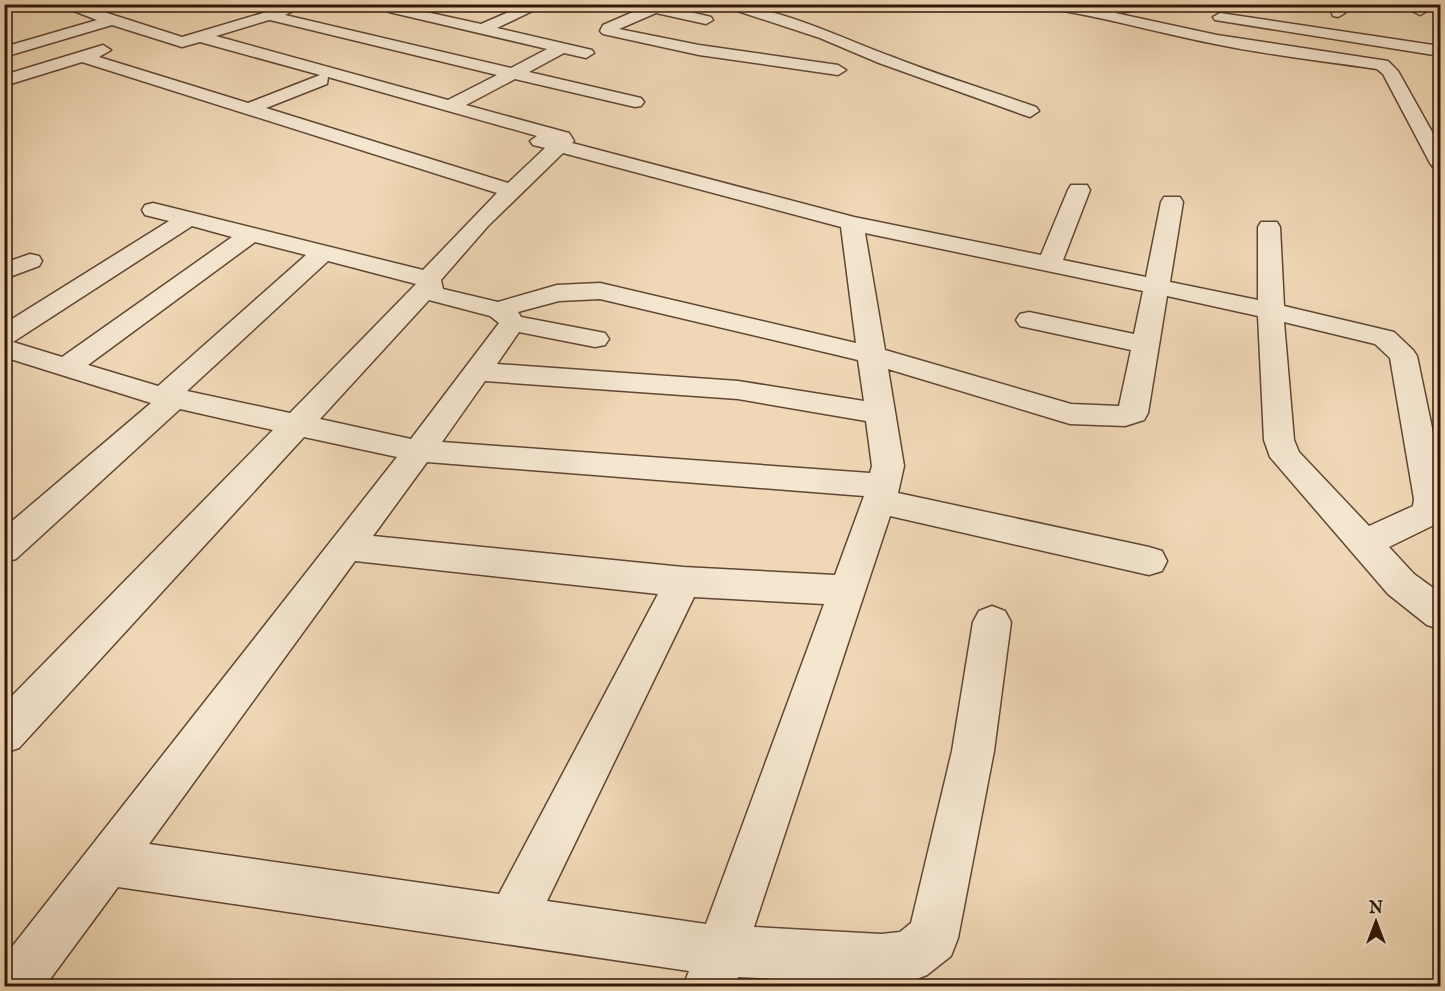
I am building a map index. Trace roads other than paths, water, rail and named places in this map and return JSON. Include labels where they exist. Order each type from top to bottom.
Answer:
[{"type":"street","points":[[63,4],[101,13],[156,34],[192,39],[560,146],[852,223],[1156,286],[1384,338],[1402,356],[1431,499],[1429,513],[1364,543]]},
{"type":"street","points":[[192,39],[306,4]]},
{"type":"street","points":[[483,29],[540,4]]},
{"type":"street","points":[[636,4],[706,20]]},
{"type":"street","points":[[684,4],[706,20]]},
{"type":"street","points":[[723,4],[825,35],[885,60],[1030,111]]},
{"type":"street","points":[[1045,4],[1096,11],[1120,20],[1217,39],[1382,65],[1390,71],[1440,163]]},
{"type":"street","points":[[1096,11],[1162,4]]},
{"type":"street","points":[[1406,4],[1420,11]]},
{"type":"street","points":[[396,9],[586,53]]},
{"type":"street","points":[[653,9],[608,28],[608,31],[676,45],[838,70]]},
{"type":"street","points":[[771,19],[787,9]]},
{"type":"street","points":[[4,43],[101,13]]},
{"type":"street","points":[[4,52],[101,13]]},
{"type":"street","points":[[270,16],[635,102]]},
{"type":"street","points":[[1217,16],[1440,51]]},
{"type":"street","points":[[330,30],[362,20]]},
{"type":"street","points":[[676,45],[707,25],[706,20]]},
{"type":"street","points":[[4,81],[156,34]]},
{"type":"street","points":[[450,106],[558,50],[559,47]]},
{"type":"street","points":[[83,57],[512,191]]},
{"type":"street","points":[[4,734],[296,425],[428,282],[480,220],[564,141],[562,137],[450,106],[301,71],[249,109]]},
{"type":"street","points":[[1049,264],[1079,190]]},
{"type":"street","points":[[14,987],[477,372],[505,316],[558,294],[600,291],[871,355],[1070,414],[1125,416],[1133,413],[1172,202]]},
{"type":"street","points":[[153,210],[428,282],[434,294],[505,316],[595,339]]},
{"type":"street","points":[[4,336],[188,219]]},
{"type":"street","points":[[715,969],[881,494],[888,466],[852,223]]},
{"type":"street","points":[[1269,227],[1270,311],[1279,440],[1286,457],[1401,584],[1440,614]]},
{"type":"street","points":[[66,368],[250,235]]},
{"type":"street","points":[[4,549],[323,253]]},
{"type":"street","points":[[4,272],[30,261]]},
{"type":"street","points":[[1029,320],[1146,345]]},
{"type":"street","points":[[4,348],[169,398],[419,451],[881,494],[1149,561]]},
{"type":"street","points":[[477,372],[738,390],[880,414]]},
{"type":"street","points":[[346,547],[683,582],[846,590]]},
{"type":"street","points":[[511,921],[683,582]]},
{"type":"street","points":[[108,862],[511,921],[715,969],[909,957],[933,938],[974,751],[992,622]]}]
